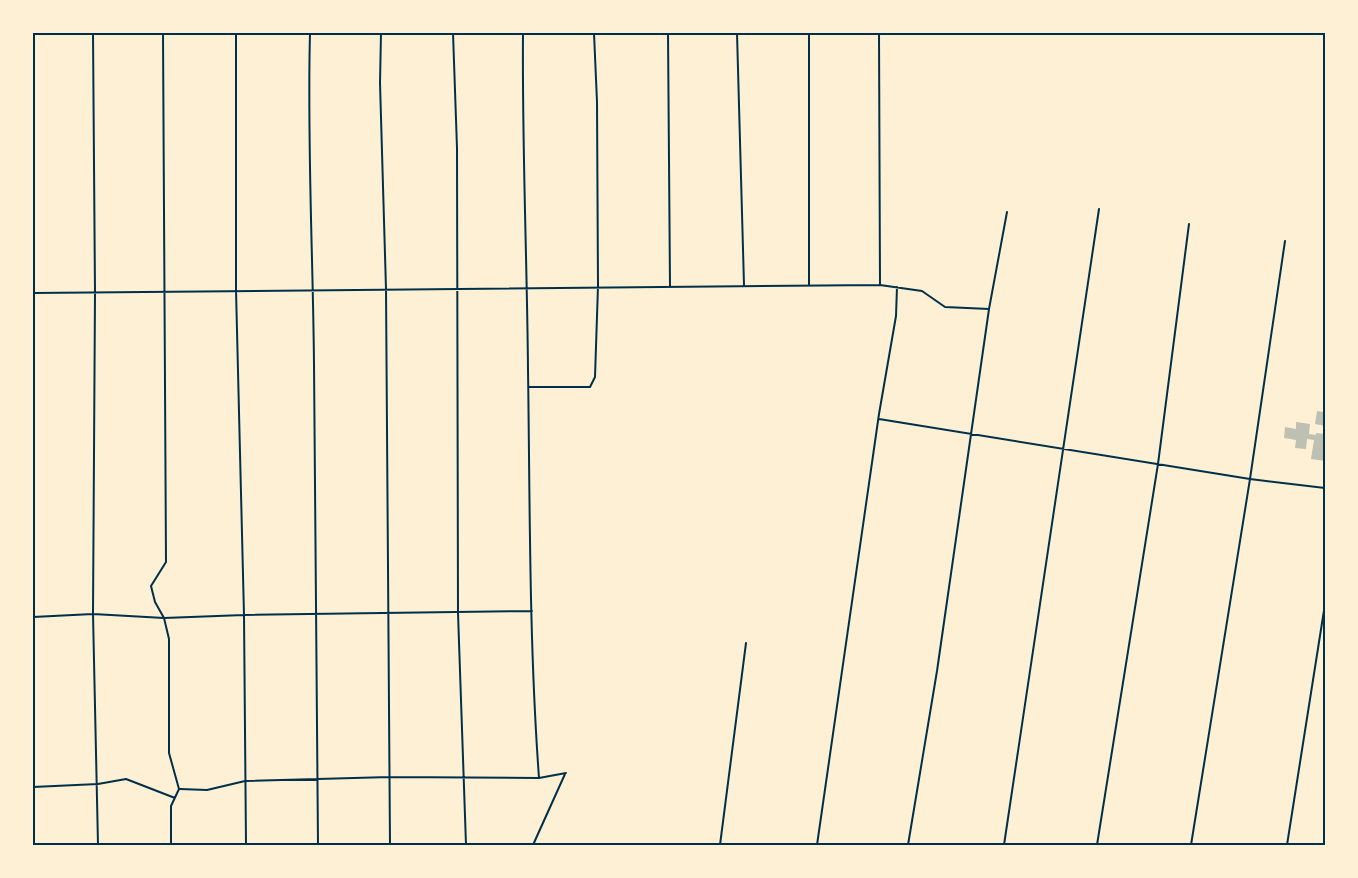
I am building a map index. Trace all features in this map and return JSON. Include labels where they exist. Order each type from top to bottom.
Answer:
[{"type":"street","points":[[93,33],[95,293],[93,614],[98,845]]},
{"type":"street","points":[[163,33],[166,562],[151,586],[170,639],[169,753],[179,789],[171,806],[171,845]]},
{"type":"street","points":[[236,33],[236,290],[244,615],[246,845]]},
{"type":"street","points":[[310,33],[318,845]]},
{"type":"street","points":[[381,33],[383,239],[386,289],[390,845]]},
{"type":"street","points":[[453,33],[456,148],[458,613],[466,845]]},
{"type":"street","points":[[523,33],[522,135],[532,611],[539,778]]},
{"type":"street","points":[[528,387],[590,387],[594,384],[598,286],[597,102],[594,33]]},
{"type":"street","points":[[668,33],[670,286]]},
{"type":"street","points":[[737,33],[744,285]]},
{"type":"street","points":[[809,33],[809,285]]},
{"type":"street","points":[[879,33],[880,285]]},
{"type":"street","points":[[1004,845],[1100,209]]},
{"type":"street","points":[[908,845],[937,671],[989,309],[1007,212]]},
{"type":"street","points":[[1097,845],[1158,464],[1189,224]]},
{"type":"street","points":[[1191,845],[1250,479],[1284,241]]},
{"type":"street","points":[[33,293],[880,285],[922,291],[945,307],[989,309]]},
{"type":"street","points":[[817,845],[896,316],[897,287]]},
{"type":"street","points":[[879,419],[1250,479],[1325,488]]},
{"type":"street","points":[[1287,845],[1325,604]]},
{"type":"street","points":[[33,617],[93,614],[164,618],[532,611]]},
{"type":"street","points":[[720,845],[746,643]]},
{"type":"street","points":[[179,789],[207,790],[245,780],[390,777],[539,778],[566,773],[533,845]]},
{"type":"street","points":[[33,787],[98,784],[126,779],[175,798]]},
{"type":"building","points":[[1324,404],[1325,426],[1315,424],[1317,411],[1323,412]]},
{"type":"building","points":[[1296,422],[1310,424],[1309,434],[1325,434],[1325,461],[1311,459],[1314,440],[1307,439],[1306,449],[1295,448],[1296,440],[1284,438],[1285,427],[1296,429]]}]
